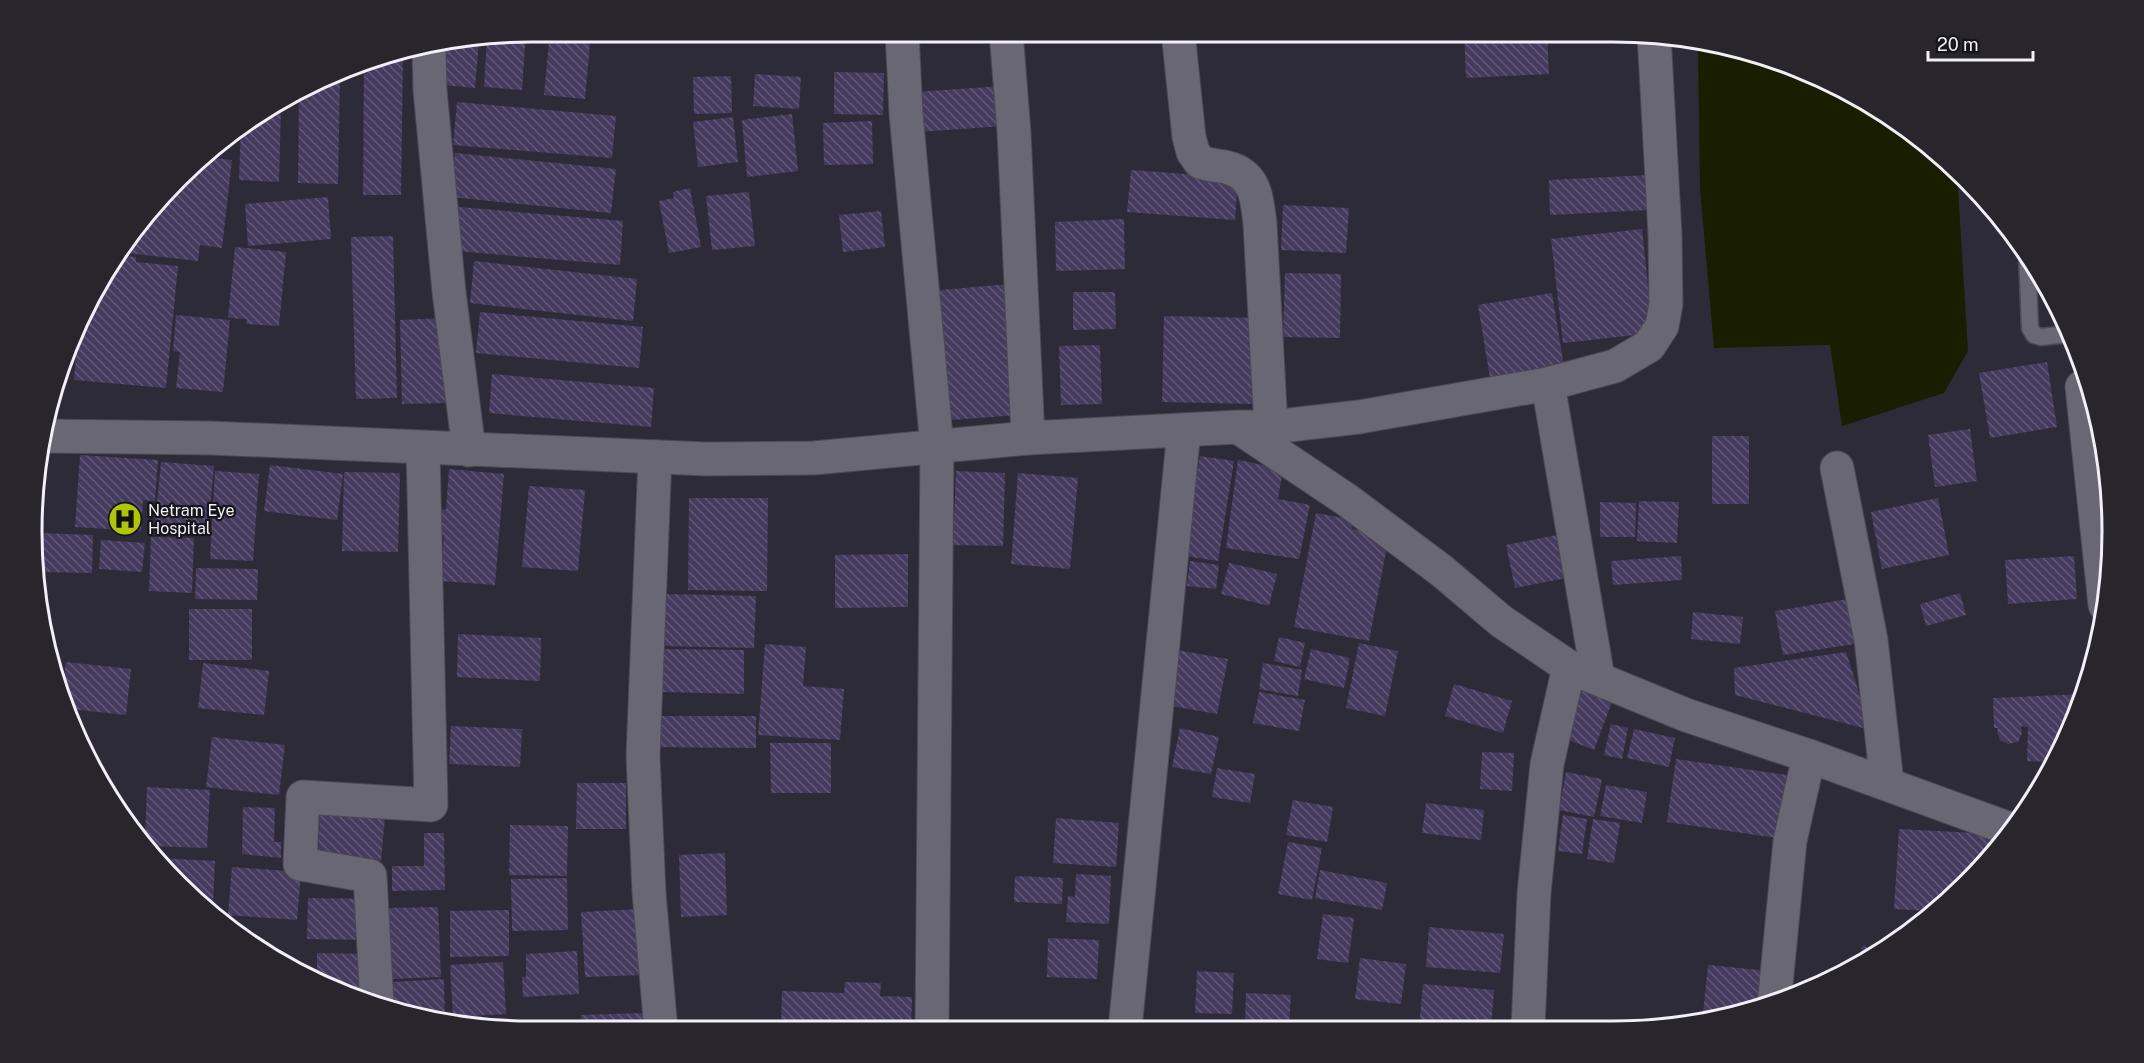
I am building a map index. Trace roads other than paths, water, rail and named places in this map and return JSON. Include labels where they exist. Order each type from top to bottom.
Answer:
[{"type":"street","points":[[902,42],[906,114],[937,447],[932,1021]]},
{"type":"street","points":[[1007,42],[1014,132],[1028,438]]},
{"type":"street","points":[[1179,42],[1189,137],[1193,152],[1200,162],[1232,169],[1249,179],[1257,194],[1271,427]]},
{"type":"street","points":[[51,436],[210,438],[707,459],[814,458],[1028,438],[1271,427],[1359,417],[1548,384],[1615,366],[1649,346],[1662,326],[1666,304],[1665,235],[1655,44]]},
{"type":"street","points":[[429,53],[430,90],[448,280],[469,450]]},
{"type":"street","points":[[1528,1021],[1534,893],[1547,764],[1584,673],[1548,384]]},
{"type":"street","points":[[2083,399],[2101,565]]},
{"type":"street","points":[[1238,427],[1347,500],[1442,571],[1501,621],[1584,673],[1686,715],[1887,783],[2003,826]]},
{"type":"street","points":[[1126,1021],[1184,430]]},
{"type":"street","points":[[376,996],[370,876],[300,864],[303,797],[431,804],[423,447]]},
{"type":"street","points":[[655,457],[643,756],[648,870],[660,1021]]},
{"type":"street","points":[[1837,468],[1871,640],[1887,783]]},
{"type":"street","points":[[1775,993],[1790,841],[1809,756]]},
{"type":"lane","points":[[2028,273],[2030,328],[2034,335],[2041,337],[2061,335]]},
{"type":"place","name":"Netram Eye Hospital","points":[[125,519]]}]
